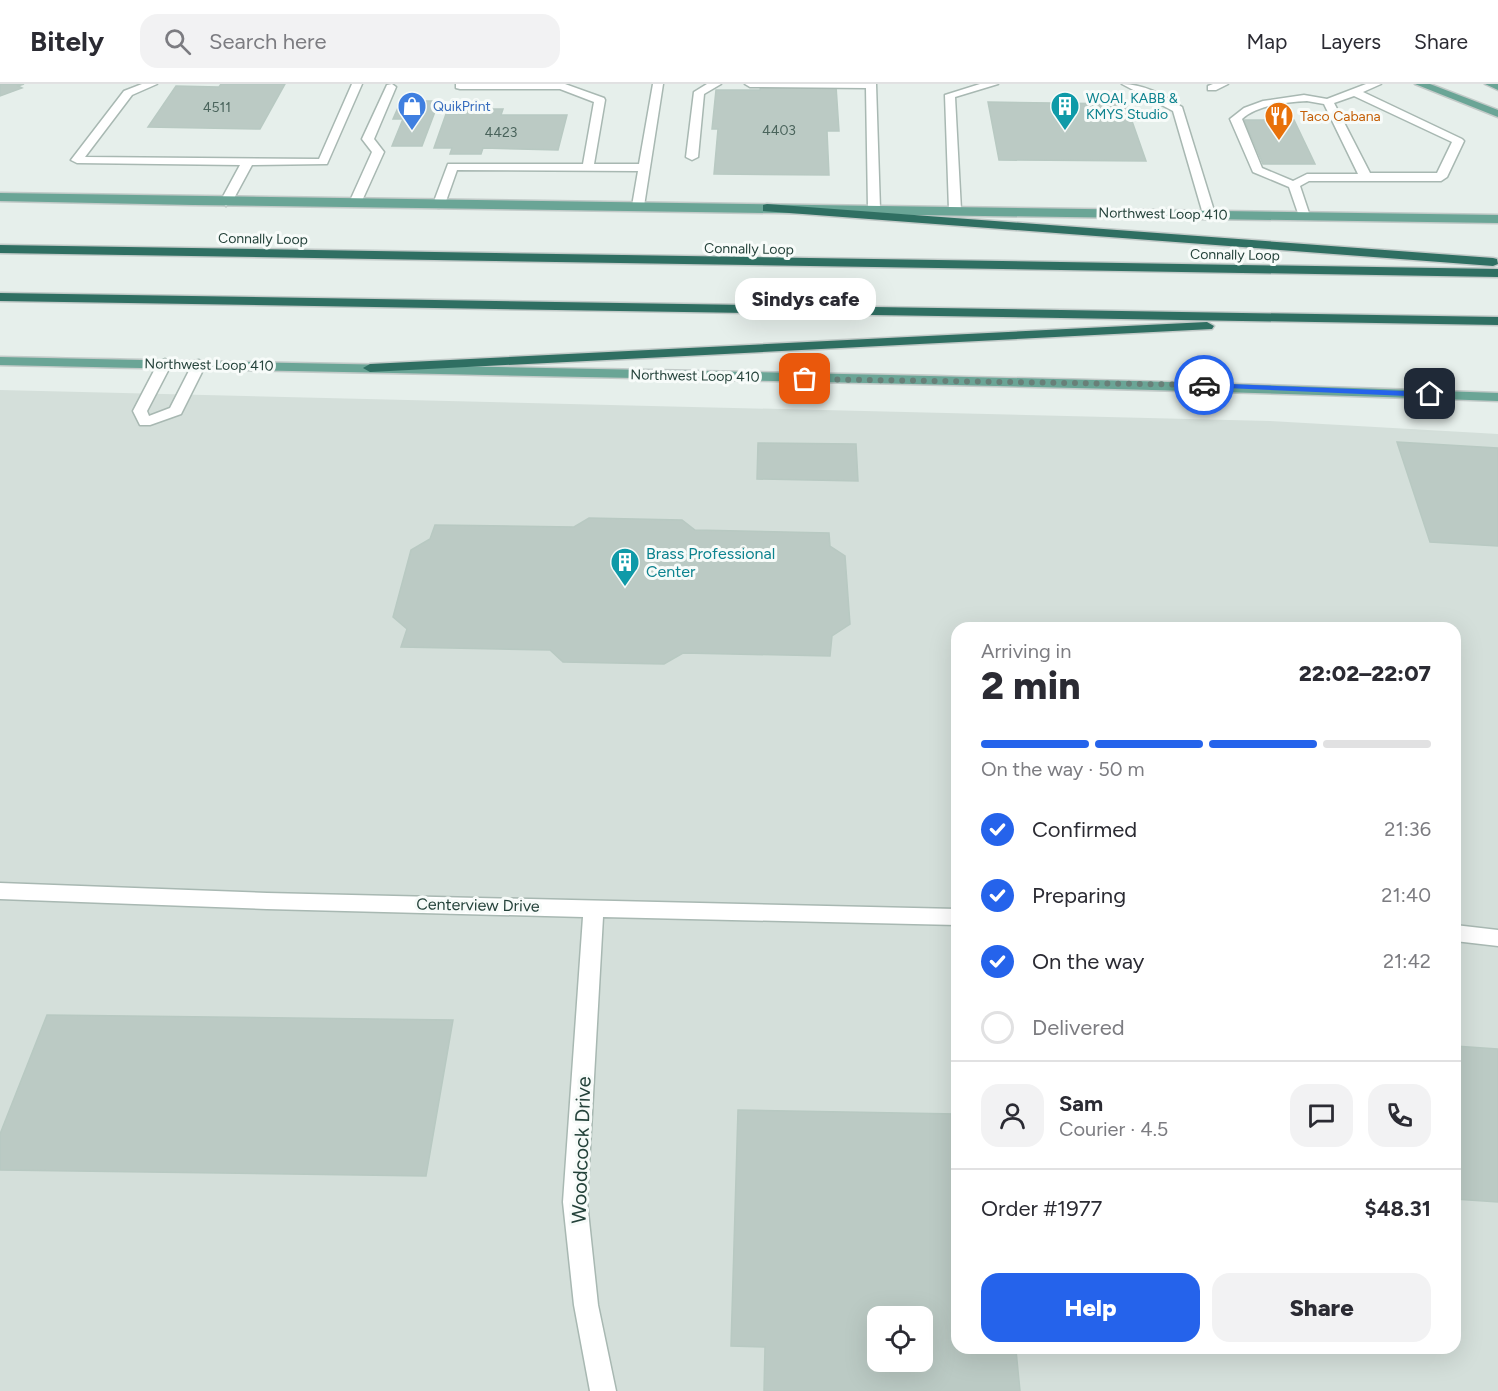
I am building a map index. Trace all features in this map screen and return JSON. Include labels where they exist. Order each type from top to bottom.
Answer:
[{"type":"highway","points":[[767,208],[1498,262]]},
{"type":"highway","name":"Connally Loop","points":[[0,249],[604,259],[733,264],[1498,273]]},
{"type":"highway","points":[[0,297],[1498,321]]},
{"type":"highway","points":[[370,368],[1386,318]]},
{"type":"main road","points":[[1420,84],[1497,113]]},
{"type":"main road","points":[[1490,84],[1498,87]]},
{"type":"main road","name":"Northwest Loop 410","points":[[0,197],[1498,219]]},
{"type":"main road","name":"Northwest Loop 410","points":[[0,361],[805,379],[1135,383],[1498,397]]},
{"type":"street","points":[[152,84],[128,93],[77,160],[323,162],[357,84]]},
{"type":"street","points":[[638,206],[658,84]]},
{"type":"street","points":[[692,157],[699,92],[716,84]]},
{"type":"street","points":[[750,84],[871,84],[874,209]]},
{"type":"street","points":[[955,210],[950,95],[993,84]]},
{"type":"street","points":[[1127,84],[1160,98],[1178,110],[1209,214]]},
{"type":"street","points":[[1294,185],[1257,170],[1236,119],[1240,112],[1305,98],[1328,102],[1376,84]]},
{"type":"street","points":[[460,86],[561,86],[600,100],[588,167]]},
{"type":"street","points":[[355,203],[378,152],[368,139],[391,87]]},
{"type":"street","points":[[1294,185],[1307,178],[1441,177],[1458,141],[1354,92]]},
{"type":"street","points":[[1328,102],[1366,177]]},
{"type":"street","points":[[226,202],[248,161]]},
{"type":"street","points":[[439,204],[452,166],[645,168]]},
{"type":"street","points":[[1294,185],[1304,216]]},
{"type":"street","points":[[165,363],[140,411],[146,422],[176,411],[199,364]]},
{"type":"street","name":"Centerview Drive","points":[[0,891],[267,901],[951,917]]},
{"type":"street","name":"Woodcock Drive","points":[[594,908],[575,1202],[586,1305],[603,1391]]},
{"type":"street","points":[[1461,934],[1498,938]]},
{"type":"shaded area","points":[[0,390],[1270,421],[1498,434],[1498,1391],[0,1391]]},
{"type":"building","points":[[0,84],[24,84],[18,86],[22,88],[0,96]]},
{"type":"building","points":[[221,84],[285,84],[260,129],[148,127],[176,86],[219,87]]},
{"type":"building","points":[[761,85],[836,86],[839,131],[827,131],[829,175],[714,174],[718,129],[712,129],[716,90],[760,90]]},
{"type":"building","name":"QuikPrint","points":[[401,101],[439,101],[422,146],[392,146],[403,119],[393,119]]},
{"type":"building","name":"WOAI, KABB & KMYS Studio","points":[[988,102],[1126,104],[1146,161],[999,160]]},
{"type":"building","points":[[467,109],[503,109],[501,115],[567,115],[558,150],[483,148],[481,154],[450,154],[452,148],[434,148],[446,114],[464,114]]},
{"type":"building","name":"Taco Cabana","points":[[1244,120],[1294,120],[1315,164],[1263,164]]},
{"type":"building","points":[[1397,442],[1498,448],[1498,546],[1430,542]]},
{"type":"building","points":[[758,443],[856,444],[858,481],[757,479]]},
{"type":"building","name":"Brass Professional Center","points":[[589,518],[682,520],[695,530],[829,533],[830,546],[845,556],[850,624],[832,636],[830,656],[683,653],[664,664],[563,662],[550,650],[401,647],[407,629],[393,617],[411,550],[430,539],[435,525],[574,527]]},
{"type":"building","points":[[47,1015],[453,1020],[426,1176],[0,1170],[0,1134]]},
{"type":"building","points":[[1461,1046],[1498,1049],[1498,1202],[1461,1199]]},
{"type":"building","points":[[738,1110],[951,1114],[951,1354],[1016,1354],[1020,1391],[764,1391],[765,1347],[731,1346]]},
{"type":"way so far","points":[[805,379],[1204,385]]},
{"type":"place","name":"QuikPrint","points":[[412,132]]},
{"type":"place","name":"WOAI, KABB & KMYS Studio","points":[[1065,132]]},
{"type":"place","name":"Taco Cabana","points":[[1279,142]]},
{"type":"place","name":"Sindys cafe","points":[[805,379]]},
{"type":"place","name":"Brass Professional Center","points":[[625,588]]},
{"type":"route","points":[[1204,385],[1430,394]]}]
